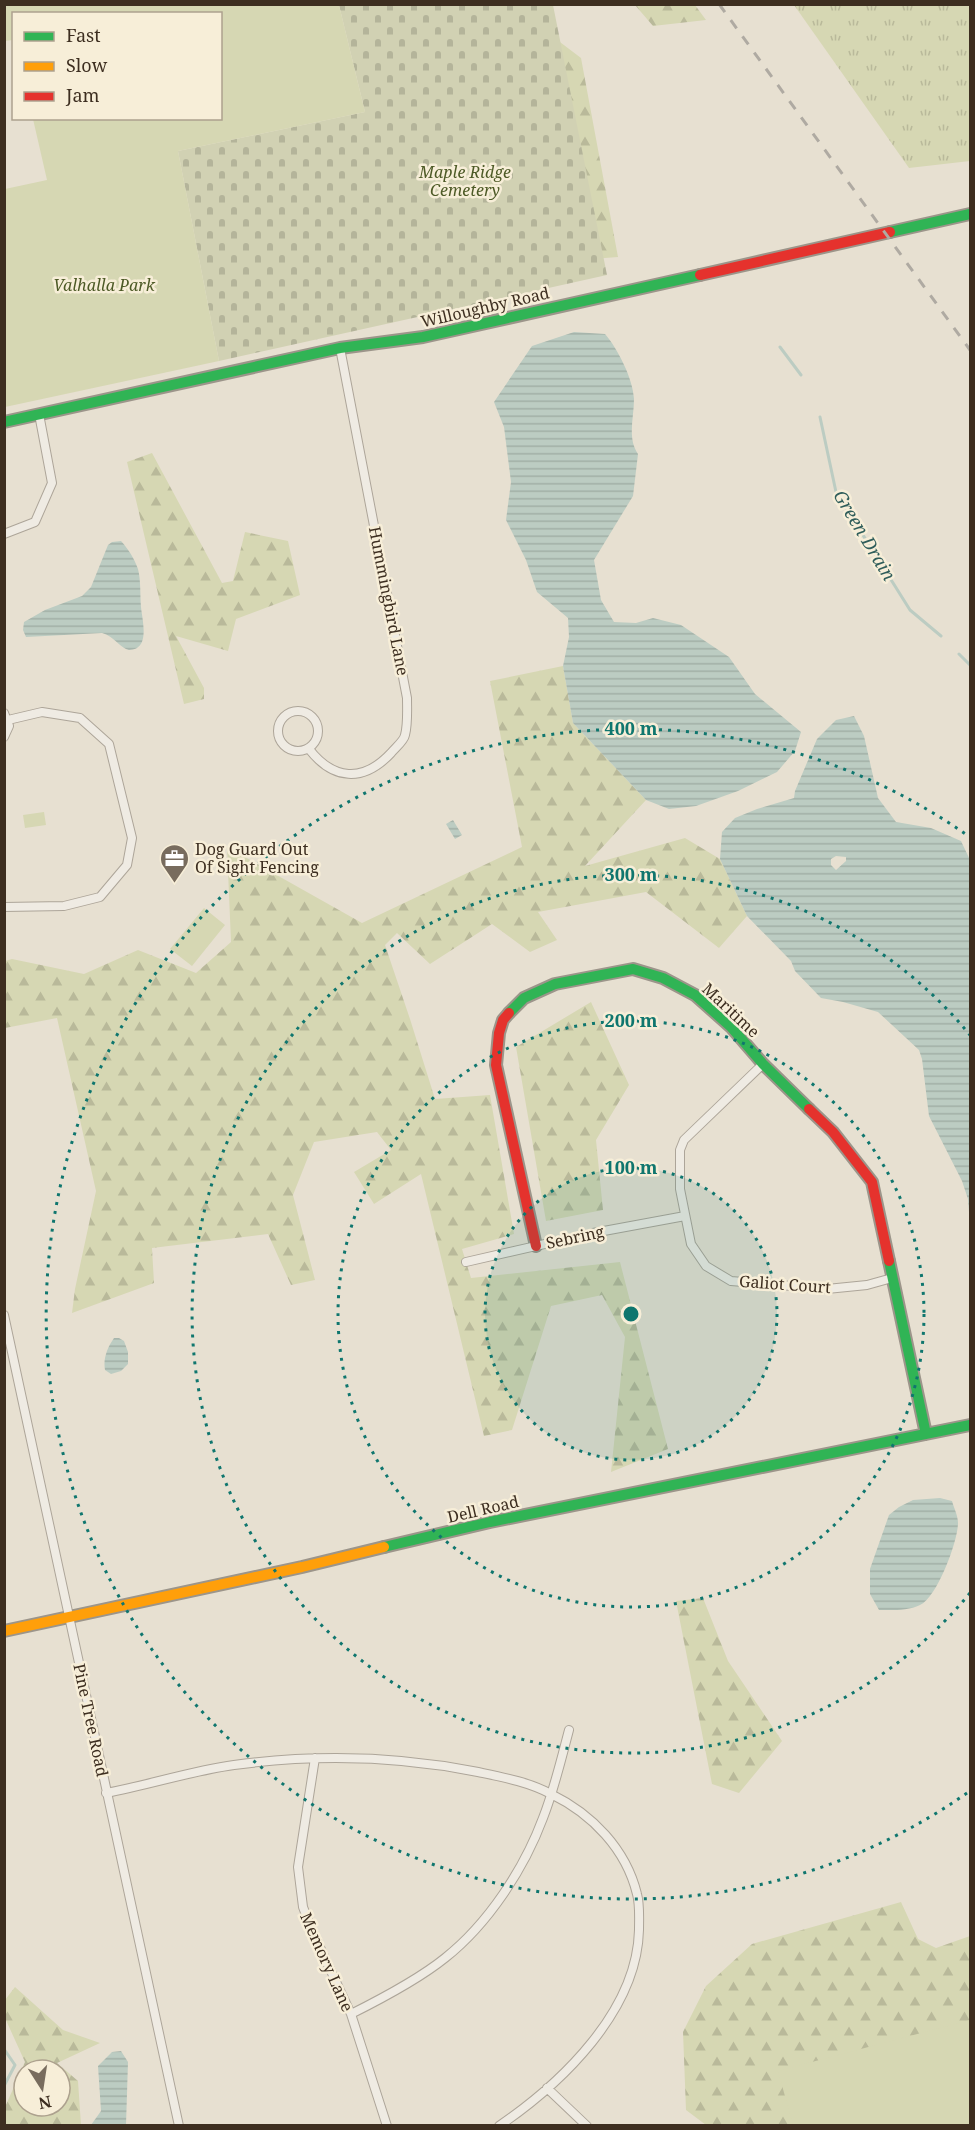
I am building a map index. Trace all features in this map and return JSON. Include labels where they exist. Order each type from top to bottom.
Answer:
[{"type":"street","name":"Willoughby Road","points":[[4,422],[340,348],[423,337],[970,214]]},
{"type":"street","name":"Hummingbird Lane","points":[[309,749],[318,760],[339,774],[364,773],[385,759],[405,737],[407,698],[340,348]]},
{"type":"street","points":[[4,534],[35,522],[52,483],[39,414]]},
{"type":"street","name":"Hummingbird Lane","points":[[303,711],[318,724],[318,738],[309,749],[296,752],[280,741],[278,728],[284,717],[290,713],[303,711]]},
{"type":"street","points":[[4,737],[8,731],[6,716],[42,712],[80,718],[109,744],[132,838],[127,865],[100,897],[64,906],[4,907]]},
{"type":"street","name":"Maritime","points":[[536,1246],[496,1065],[499,1033],[503,1020],[510,1010],[524,998],[555,984],[633,969],[663,978],[696,995],[731,1027],[763,1064],[833,1132],[872,1182],[926,1434]]},
{"type":"street","name":"Galiot Court","points":[[763,1064],[684,1140],[680,1150],[680,1189],[691,1244],[706,1266],[731,1281],[827,1289],[867,1285],[892,1278]]},
{"type":"street","name":"Sebring","points":[[466,1262],[685,1216]]},
{"type":"street","name":"Pine Tree Road","points":[[4,1315],[179,2126]]},
{"type":"street","name":"Dell Road","points":[[4,1630],[302,1567],[490,1522],[970,1425]]},
{"type":"street","points":[[351,2014],[377,2001],[443,1960],[467,1939],[492,1909],[518,1869],[543,1819],[569,1730]]},
{"type":"street","points":[[106,1793],[222,1767],[315,1758],[389,1759],[440,1765],[512,1779],[551,1793],[587,1817],[604,1832],[617,1849],[638,1894],[639,1946],[627,1983],[596,2038],[548,2088],[523,2110],[499,2126]]},
{"type":"street","name":"Memory Lane","points":[[315,1758],[298,1867],[303,1907],[351,2014],[387,2126]]},
{"type":"street","points":[[548,2088],[587,2126]]},
{"type":"green space","name":"Valhalla Park","points":[[5,4],[339,5],[365,112],[178,151],[219,361],[5,407],[5,189],[47,180],[33,120],[222,120],[222,12],[12,12],[12,40],[5,41]]},
{"type":"green space","name":"Maple Ridge Cemetery","points":[[339,5],[553,5],[607,275],[219,361],[178,151],[365,112]]},
{"type":"green space","points":[[635,5],[695,5],[706,20],[653,26]]},
{"type":"green space","points":[[794,5],[970,5],[970,161],[909,168]]},
{"type":"green space","points":[[552,36],[581,58],[618,257],[579,260]]},
{"type":"green space","points":[[152,453],[222,583],[233,581],[245,532],[288,541],[300,595],[236,619],[228,651],[176,636],[204,688],[204,699],[184,704],[127,462]]},
{"type":"green space","points":[[563,666],[573,723],[646,800],[585,866],[685,838],[720,859],[747,916],[719,948],[646,892],[538,912],[557,940],[530,952],[492,924],[430,964],[397,933],[385,945],[435,1099],[490,1095],[514,1234],[462,1249],[471,1278],[620,1262],[668,1449],[611,1472],[625,1337],[602,1295],[551,1306],[512,1430],[484,1436],[421,1174],[374,1204],[354,1172],[391,1150],[377,1132],[314,1142],[293,1195],[315,1280],[291,1285],[268,1234],[152,1248],[154,1283],[72,1313],[96,1191],[57,1018],[5,1028],[5,961],[12,959],[84,974],[138,950],[196,973],[231,942],[227,847],[362,923],[522,847],[490,681]]},
{"type":"green space","points":[[44,812],[46,825],[25,828],[23,815]]},
{"type":"green space","points":[[204,908],[225,925],[192,966],[170,949]]},
{"type":"green space","points":[[591,1002],[629,1085],[596,1140],[603,1210],[546,1221],[516,1047]]},
{"type":"green space","points":[[703,1598],[728,1661],[782,1741],[739,1793],[712,1784],[676,1601]]},
{"type":"green space","points":[[901,1902],[918,1939],[936,1948],[970,1936],[970,2125],[706,2125],[686,2110],[683,2032],[706,1986],[752,1944]]},
{"type":"green space","points":[[15,1987],[63,2030],[100,2043],[68,2058],[23,2058],[5,2018],[5,2000]]},
{"type":"green space","points":[[970,2020],[970,2125],[793,2125],[778,2071]]},
{"type":"green space","points":[[72,2076],[78,2081],[81,2125],[5,2125],[5,2107],[12,2091],[12,2118],[72,2118]]},
{"type":"shaded area","points":[[574,332],[605,334],[624,365],[634,399],[632,435],[638,454],[633,496],[594,560],[601,600],[614,622],[636,623],[653,618],[681,625],[729,657],[755,694],[801,732],[795,751],[777,772],[738,791],[696,806],[669,809],[646,800],[573,723],[563,666],[569,637],[568,618],[537,592],[526,560],[506,520],[511,482],[504,427],[494,402],[532,346]]},
{"type":"shaded area","points":[[121,541],[133,558],[139,574],[144,633],[140,645],[136,649],[129,650],[102,633],[26,637],[23,630],[24,622],[45,610],[82,596],[91,587],[108,545]]},
{"type":"shaded area","points":[[854,716],[864,736],[878,798],[896,822],[931,828],[961,841],[970,860],[970,1225],[968,1199],[962,1181],[929,1116],[919,1050],[878,1012],[821,998],[795,971],[791,961],[747,916],[720,859],[722,832],[735,818],[794,798],[817,739],[836,720]],"holes":[[[836,856],[846,857],[846,861],[836,870],[831,865],[831,859]]]},
{"type":"shaded area","points":[[453,820],[462,835],[455,839],[446,824]]},
{"type":"shaded area","points":[[114,1338],[124,1341],[128,1352],[128,1364],[121,1371],[111,1374],[105,1370],[105,1362]]},
{"type":"shaded area","points":[[940,1498],[952,1501],[958,1523],[950,1555],[939,1581],[927,1600],[920,1605],[905,1609],[879,1610],[870,1594],[870,1569],[889,1515],[913,1500]]},
{"type":"shaded area","points":[[121,2051],[128,2062],[126,2125],[91,2125],[101,2111],[98,2066],[112,2052]]},
{"type":"waterway","name":"Green Drain","points":[[780,347],[801,375]]},
{"type":"waterway","name":"Green Drain","points":[[820,417],[836,492],[910,610],[941,636]]},
{"type":"waterway","name":"Green Drain","points":[[959,654],[970,665]]},
{"type":"waterway","points":[[4,2049],[15,2065],[4,2086]]},
{"type":"railway","points":[[719,4],[970,350]]},
{"type":"traffic: fast","points":[[890,232],[970,214]]},
{"type":"traffic: fast","points":[[4,422],[340,348],[423,337],[700,275]]},
{"type":"traffic: fast","points":[[509,1013],[524,998],[555,984],[633,969],[663,978],[695,995],[731,1027],[763,1064],[809,1109]]},
{"type":"traffic: fast","points":[[889,1261],[926,1434]]},
{"type":"traffic: fast","points":[[384,1547],[490,1522],[970,1425]]},
{"type":"traffic: slow","points":[[4,1631],[302,1567],[384,1547]]},
{"type":"traffic: jam","points":[[700,275],[890,232]]},
{"type":"traffic: jam","points":[[509,1013],[503,1020],[499,1033],[496,1065],[536,1246]]},
{"type":"traffic: jam","points":[[809,1109],[833,1132],[872,1182],[889,1261]]},
{"type":"place","name":"Dog Guard Out Of Sight Fencing","points":[[174,884]]}]
